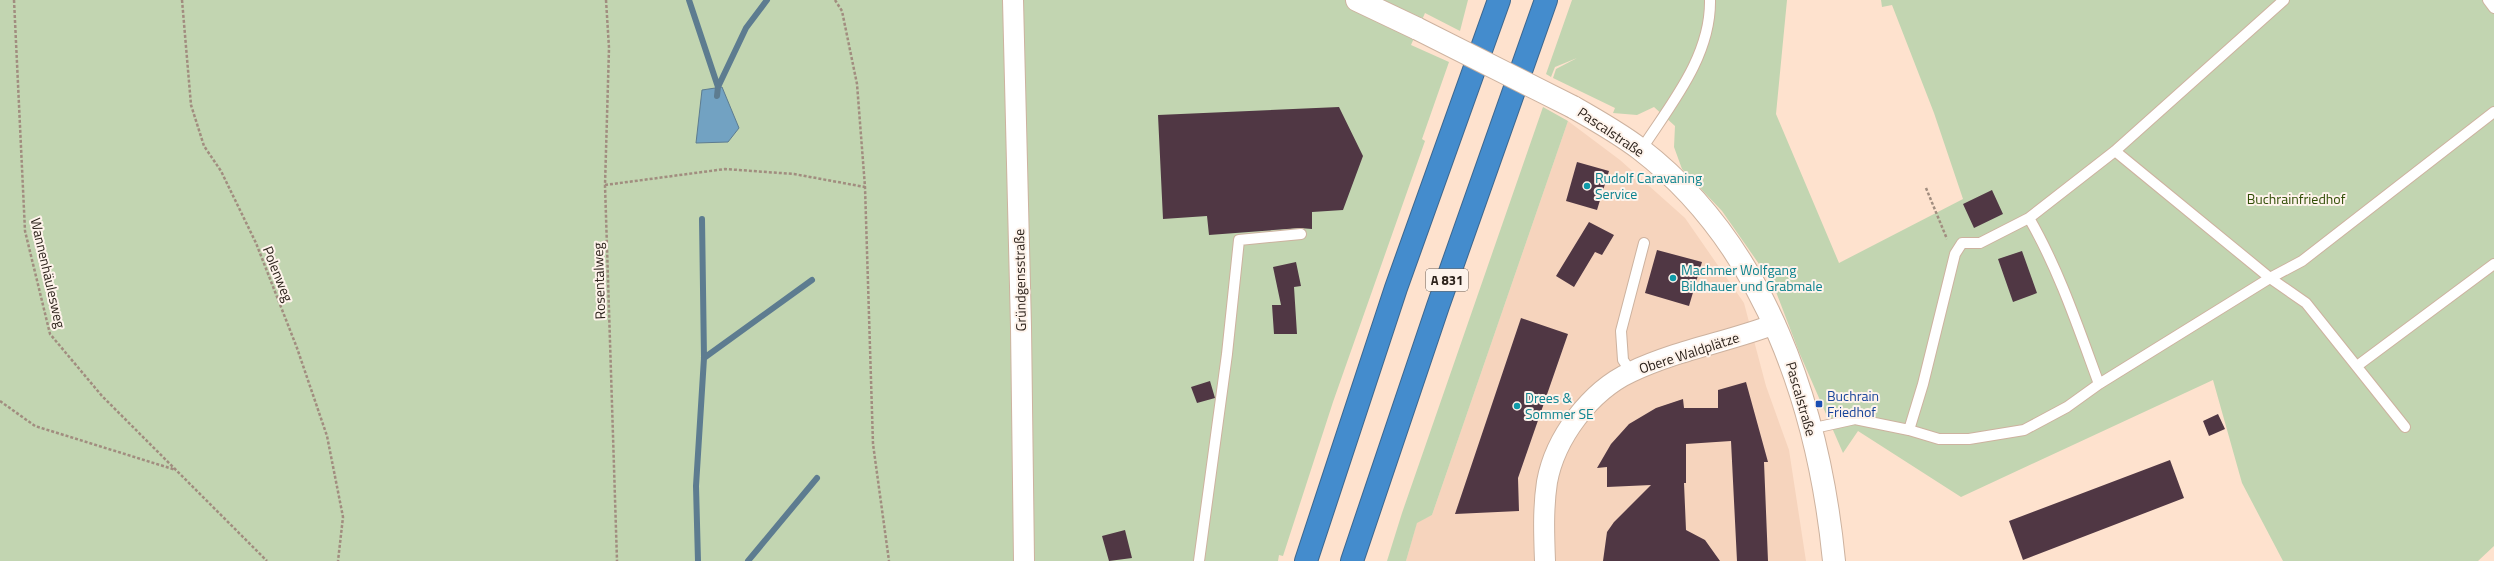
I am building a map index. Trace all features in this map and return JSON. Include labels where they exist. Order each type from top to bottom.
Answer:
[{"type":"highway","points":[[1306,561],[1396,288],[1499,0]]},
{"type":"highway","name":"A 831","points":[[1352,561],[1435,313],[1546,0]]},
{"type":"street","name":"Gründgensstraße","points":[[1013,0],[1021,327],[1024,561]]},
{"type":"street","name":"Pascalstraße","points":[[1357,0],[1574,107],[1612,129],[1641,150],[1680,185],[1711,220],[1739,259],[1776,324],[1790,359],[1810,429],[1821,477],[1834,561]]},
{"type":"street","name":"Obere Waldplätze","points":[[1545,561],[1547,482],[1564,438],[1590,404],[1606,388],[1630,372],[1682,353],[1748,334],[1776,324]]},
{"type":"lane","points":[[1641,150],[1673,104],[1694,64],[1705,36],[1710,0]]},
{"type":"lane","points":[[1908,430],[1923,384],[1955,254],[1962,243],[1980,243],[2029,218],[2115,151],[2284,0]]},
{"type":"lane","points":[[2488,0],[2494,8]]},
{"type":"lane","points":[[1810,429],[1855,419],[1908,430],[1939,439],[1969,439],[2024,430],[2067,407],[2098,384],[2270,278],[2302,261],[2494,112]]},
{"type":"lane","points":[[2115,151],[2270,278],[2306,303],[2405,427]]},
{"type":"lane","points":[[2029,218],[2043,242],[2072,310],[2098,384]]},
{"type":"lane","points":[[1199,561],[1227,354],[1239,240],[1301,234]]},
{"type":"lane","points":[[1630,372],[1623,360],[1621,331],[1644,243]]},
{"type":"lane","points":[[2357,366],[2494,264]]},
{"type":"path","name":"Wannenhäulesweg","points":[[14,0],[25,231],[50,334],[102,396],[268,561]]},
{"type":"path","name":"Polenweg","points":[[182,0],[191,105],[204,146],[221,171],[256,243],[297,348],[327,436],[343,517],[338,561]]},
{"type":"path","name":"Rosentalweg","points":[[606,0],[610,48],[605,184],[617,561]]},
{"type":"path","points":[[835,0],[842,11],[857,84],[865,187],[873,444],[889,561]]},
{"type":"path","points":[[605,184],[725,169],[794,174],[865,187]]},
{"type":"path","points":[[1926,188],[1935,214],[1955,254]]},
{"type":"path","points":[[0,401],[35,426],[176,470]]},
{"type":"shaded area","points":[[1568,121],[1620,160],[1685,218],[1744,303],[1766,386],[1789,450],[1806,561],[1406,561],[1417,522],[1432,515]]},
{"type":"green space","points":[[0,0],[1468,0],[1460,31],[1425,13],[1411,45],[1449,62],[1422,139],[1425,141],[1333,402],[1283,556],[1279,555],[1278,561],[0,561]]},
{"type":"green space","name":"Buchrainfriedhof","points":[[1572,0],[1787,0],[1776,114],[1839,263],[1963,199],[1934,113],[1892,5],[1882,7],[1881,0],[2494,0],[2494,546],[2478,561],[2283,561],[2242,483],[2213,380],[1961,497],[1858,431],[1843,453],[1799,352],[1773,284],[1722,211],[1682,169],[1674,147],[1675,126],[1654,107],[1637,115],[1613,113],[1615,108],[1553,78],[1556,69],[1577,58],[1555,67],[1551,77],[1546,74]]},
{"type":"green space","points":[[1543,107],[1568,121],[1432,515],[1417,523],[1406,561],[1387,561],[1402,513]]},
{"type":"water","points":[[722,87],[739,128],[728,142],[696,143],[702,90]]},
{"type":"building","points":[[1339,107],[1363,156],[1343,210],[1312,212],[1312,229],[1300,228],[1209,235],[1207,216],[1163,219],[1158,115]]},
{"type":"building","name":"Rudolf Caravaning Service","points":[[1577,162],[1609,171],[1597,210],[1566,201]]},
{"type":"building","points":[[1992,190],[2003,214],[1974,228],[1963,204]]},
{"type":"building","points":[[1589,222],[1614,235],[1602,255],[1595,252],[1574,287],[1556,276]]},
{"type":"building","name":"Machmer Wolfgang Bildhauer und Grabmale","points":[[1657,250],[1702,262],[1689,306],[1645,293]]},
{"type":"building","points":[[2022,251],[2037,293],[2013,302],[1998,259]]},
{"type":"building","points":[[1296,262],[1301,286],[1294,287],[1297,334],[1274,334],[1272,305],[1281,305],[1273,267]]},
{"type":"building","name":"Drees & Sommer SE","points":[[1521,318],[1568,334],[1518,478],[1519,511],[1455,514]]},
{"type":"building","points":[[1210,381],[1215,398],[1197,403],[1191,387]]},
{"type":"building","points":[[1746,382],[1768,462],[1764,462],[1768,561],[1737,561],[1731,441],[1686,444],[1686,483],[1684,483],[1686,530],[1705,540],[1720,561],[1603,561],[1607,532],[1614,522],[1651,485],[1607,487],[1607,467],[1597,468],[1611,444],[1629,424],[1656,408],[1683,399],[1684,408],[1718,408],[1718,390]]},
{"type":"building","points":[[2218,414],[2225,429],[2209,436],[2203,421]]},
{"type":"building","points":[[2170,460],[2184,498],[2023,560],[2009,521]]},
{"type":"building","points":[[1125,530],[1132,558],[1109,561],[1102,536]]},
{"type":"waterway","points":[[689,0],[718,87],[717,96]]},
{"type":"waterway","points":[[718,87],[746,28],[767,0]]},
{"type":"waterway","points":[[698,561],[696,486],[704,358],[702,219]]},
{"type":"waterway","points":[[704,358],[812,280]]},
{"type":"waterway","points":[[748,561],[817,478]]},
{"type":"place","name":"Rudolf Caravaning Service","points":[[1587,186]]},
{"type":"place","name":"Machmer Wolfgang Bildhauer und Grabmale","points":[[1673,278]]},
{"type":"place","name":"Buchrain Friedhof","points":[[1819,404]]},
{"type":"place","name":"Drees & Sommer SE","points":[[1517,406]]}]
